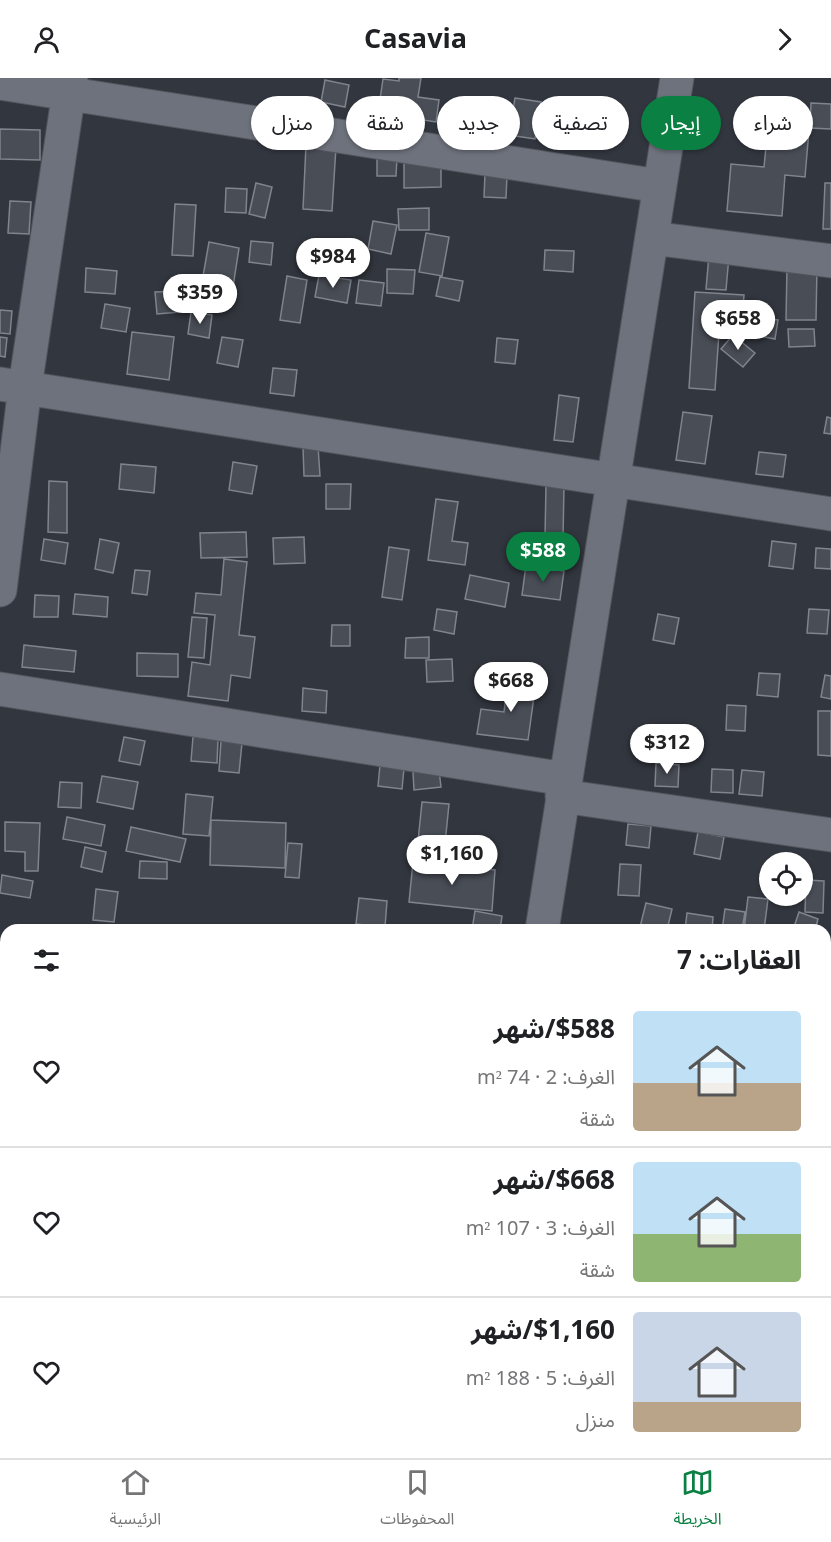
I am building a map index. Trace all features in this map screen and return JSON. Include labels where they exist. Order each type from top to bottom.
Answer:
[{"type":"street","points":[[543,924],[677,78]]},
{"type":"street","points":[[0,83],[70,86],[659,186]]},
{"type":"street","points":[[0,590],[12,385],[70,86]]},
{"type":"street","points":[[652,238],[831,261]]},
{"type":"street","points":[[12,385],[831,514]]},
{"type":"street","points":[[0,689],[831,835]]},
{"type":"building","points":[[399,78],[421,78],[418,96],[380,96],[383,79],[399,81]]},
{"type":"building","points":[[325,80],[349,85],[345,107],[334,105],[334,96],[322,96]]},
{"type":"building","points":[[425,98],[437,100],[436,122],[425,120]]},
{"type":"building","points":[[520,99],[532,101],[532,139],[520,137]]},
{"type":"building","points":[[813,103],[831,104],[831,129],[813,128]]},
{"type":"building","points":[[0,129],[40,130],[40,160],[0,159]]},
{"type":"building","points":[[336,147],[332,211],[303,209],[306,150],[334,150]]},
{"type":"building","points":[[766,150],[807,150],[805,177],[785,175],[782,216],[727,211],[731,164],[764,167]]},
{"type":"building","points":[[377,157],[397,158],[396,176],[377,176]]},
{"type":"building","points":[[404,163],[441,163],[441,187],[404,188]]},
{"type":"building","points":[[485,174],[507,175],[506,198],[484,197]]},
{"type":"building","points":[[256,183],[272,187],[265,218],[249,214]]},
{"type":"building","points":[[825,183],[831,183],[831,229],[823,229]]},
{"type":"building","points":[[226,188],[247,189],[246,213],[225,212]]},
{"type":"building","points":[[10,201],[31,202],[29,234],[8,233]]},
{"type":"building","points":[[175,204],[196,205],[193,256],[172,255]]},
{"type":"building","points":[[429,208],[429,230],[399,230],[398,209]]},
{"type":"building","points":[[373,221],[397,225],[391,254],[368,249]]},
{"type":"building","points":[[426,233],[449,237],[442,276],[419,272]]},
{"type":"building","points":[[251,241],[273,243],[271,265],[249,262]]},
{"type":"building","points":[[209,242],[239,248],[233,287],[202,282]]},
{"type":"building","points":[[545,250],[574,251],[573,272],[544,270]]},
{"type":"building","points":[[709,255],[729,256],[726,290],[706,289]]},
{"type":"building","points":[[787,266],[817,267],[816,320],[786,320]]},
{"type":"building","points":[[86,268],[117,271],[115,294],[85,292]]},
{"type":"building","points":[[387,269],[415,270],[413,294],[387,293]]},
{"type":"building","points":[[319,275],[351,280],[347,303],[315,297]]},
{"type":"building","points":[[287,276],[307,280],[300,323],[280,320]]},
{"type":"building","points":[[440,277],[463,281],[459,301],[436,296]]},
{"type":"building","points":[[359,280],[384,283],[381,306],[356,303]]},
{"type":"building","points":[[179,291],[180,312],[157,314],[155,292]]},
{"type":"building","points":[[695,292],[744,295],[741,334],[719,333],[715,390],[689,388]]},
{"type":"building","points":[[105,304],[130,308],[126,332],[101,328]]},
{"type":"building","points":[[0,310],[12,311],[10,334],[0,333]]},
{"type":"building","points":[[191,312],[212,315],[209,338],[188,334]]},
{"type":"building","points":[[751,316],[778,320],[775,339],[749,334]]},
{"type":"building","points":[[788,329],[814,329],[815,346],[789,347]]},
{"type":"building","points":[[132,332],[174,337],[169,380],[127,374]]},
{"type":"building","points":[[733,335],[755,353],[743,367],[721,349]]},
{"type":"building","points":[[0,337],[7,338],[5,357],[0,356]]},
{"type":"building","points":[[222,337],[243,340],[238,367],[217,363]]},
{"type":"building","points":[[497,338],[518,340],[515,364],[495,362]]},
{"type":"building","points":[[273,368],[297,370],[294,396],[270,393]]},
{"type":"building","points":[[559,395],[579,398],[573,442],[554,440]]},
{"type":"building","points":[[683,412],[712,416],[705,464],[676,460]]},
{"type":"building","points":[[827,417],[831,418],[831,434],[824,433]]},
{"type":"building","points":[[318,446],[320,476],[304,476],[303,447]]},
{"type":"building","points":[[759,452],[786,455],[783,477],[756,474]]},
{"type":"building","points":[[233,462],[257,466],[252,494],[229,490]]},
{"type":"building","points":[[121,464],[156,467],[154,493],[119,489]]},
{"type":"building","points":[[49,481],[67,482],[67,533],[48,532]]},
{"type":"building","points":[[326,484],[351,484],[350,509],[326,509]]},
{"type":"building","points":[[546,485],[564,486],[563,538],[545,537]]},
{"type":"building","points":[[436,499],[458,502],[452,541],[468,543],[465,565],[428,560]]},
{"type":"building","points":[[246,532],[247,557],[201,558],[200,533]]},
{"type":"building","points":[[304,537],[305,563],[274,564],[273,538]]},
{"type":"building","points":[[44,539],[68,543],[65,564],[41,560]]},
{"type":"building","points":[[100,539],[119,543],[113,573],[95,569]]},
{"type":"building","points":[[772,541],[796,544],[793,569],[769,566]]},
{"type":"building","points":[[389,547],[409,550],[402,600],[382,597]]},
{"type":"building","points":[[816,548],[831,549],[831,569],[815,568]]},
{"type":"building","points":[[224,559],[247,562],[239,635],[255,637],[250,678],[231,675],[228,701],[188,696],[192,662],[210,665],[215,615],[194,613],[196,593],[221,595]]},
{"type":"building","points":[[526,565],[564,571],[560,600],[522,595]]},
{"type":"building","points":[[135,570],[150,571],[147,595],[132,593]]},
{"type":"building","points":[[470,575],[509,583],[505,607],[465,599]]},
{"type":"building","points":[[75,594],[108,597],[107,617],[73,614]]},
{"type":"building","points":[[35,595],[59,596],[58,617],[34,617]]},
{"type":"building","points":[[437,609],[457,612],[454,634],[434,630]]},
{"type":"building","points":[[809,609],[829,610],[827,634],[807,633]]},
{"type":"building","points":[[658,614],[679,618],[674,644],[653,640]]},
{"type":"building","points":[[192,617],[207,618],[204,658],[188,657]]},
{"type":"building","points":[[332,625],[350,625],[350,646],[331,646]]},
{"type":"building","points":[[429,637],[429,658],[405,658],[406,638]]},
{"type":"building","points":[[24,645],[76,651],[74,672],[22,667]]},
{"type":"building","points":[[137,653],[178,654],[178,677],[137,676]]},
{"type":"building","points":[[452,659],[453,681],[427,682],[426,660]]},
{"type":"building","points":[[759,673],[780,674],[778,697],[757,695]]},
{"type":"building","points":[[825,675],[831,676],[831,699],[821,697]]},
{"type":"building","points":[[508,679],[536,682],[528,740],[477,734],[481,709],[504,712]]},
{"type":"building","points":[[303,688],[327,691],[326,713],[302,711]]},
{"type":"building","points":[[727,705],[746,706],[745,731],[726,730]]},
{"type":"building","points":[[818,711],[831,711],[831,756],[818,755]]},
{"type":"building","points":[[124,737],[145,741],[140,765],[119,761]]},
{"type":"building","points":[[193,737],[218,739],[217,763],[191,761]]},
{"type":"building","points":[[221,741],[242,743],[239,773],[219,771]]},
{"type":"building","points":[[656,763],[679,765],[678,787],[655,786]]},
{"type":"building","points":[[380,765],[404,768],[402,789],[378,786]]},
{"type":"building","points":[[712,769],[733,770],[733,793],[711,792]]},
{"type":"building","points":[[439,770],[441,787],[414,790],[413,772]]},
{"type":"building","points":[[742,770],[764,772],[762,796],[739,794]]},
{"type":"building","points":[[102,776],[138,782],[133,809],[97,802]]},
{"type":"building","points":[[60,782],[82,783],[81,808],[58,807]]},
{"type":"building","points":[[186,794],[213,797],[209,836],[183,834]]},
{"type":"building","points":[[422,802],[449,804],[445,844],[418,841]]},
{"type":"building","points":[[67,817],[105,825],[101,846],[63,839]]},
{"type":"building","points":[[211,820],[286,823],[285,868],[210,865]]},
{"type":"building","points":[[5,822],[40,823],[38,871],[25,871],[25,852],[5,851]]},
{"type":"building","points":[[628,824],[651,826],[649,848],[626,845]]},
{"type":"building","points":[[131,827],[186,839],[180,862],[126,851]]},
{"type":"building","points":[[698,832],[724,837],[720,859],[694,854]]},
{"type":"building","points":[[288,843],[302,844],[299,878],[285,877]]},
{"type":"building","points":[[420,845],[451,847],[451,860],[419,858]]},
{"type":"building","points":[[85,847],[106,852],[102,872],[81,867]]},
{"type":"building","points":[[140,861],[167,862],[167,879],[139,878]]},
{"type":"building","points":[[413,862],[495,870],[492,911],[409,902]]},
{"type":"building","points":[[620,864],[641,865],[639,896],[618,895]]},
{"type":"building","points":[[2,875],[33,881],[30,898],[0,893]]},
{"type":"building","points":[[813,880],[824,881],[823,913],[805,912],[805,906],[813,906]]},
{"type":"building","points":[[96,889],[118,892],[114,922],[93,920]]},
{"type":"building","points":[[748,897],[759,898],[759,906],[767,906],[765,924],[745,924]]},
{"type":"building","points":[[359,898],[387,901],[385,924],[356,924]]},
{"type":"building","points":[[646,903],[672,909],[668,924],[641,924]]},
{"type":"building","points":[[725,909],[745,912],[743,924],[723,924]]},
{"type":"building","points":[[475,911],[502,916],[501,924],[473,924]]},
{"type":"building","points":[[799,912],[818,919],[817,924],[795,924]]},
{"type":"building","points":[[687,913],[713,917],[712,924],[686,924]]}]
